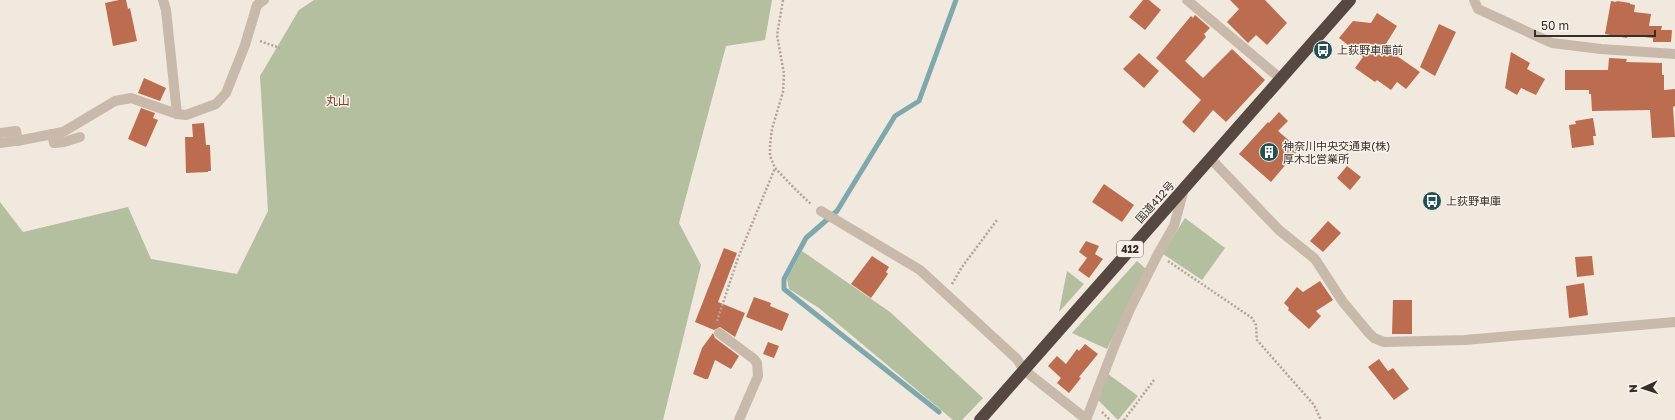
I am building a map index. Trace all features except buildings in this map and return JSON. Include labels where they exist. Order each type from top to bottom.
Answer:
[{"type":"highway","name":"国道412号","points":[[980,420],[1350,0]]},
{"type":"street","points":[[163,0],[166,10],[177,114]]},
{"type":"street","points":[[0,143],[63,132],[115,101],[131,98],[177,114],[186,115],[216,104],[226,93],[248,36],[257,5],[264,0]]},
{"type":"street","points":[[1187,0],[1281,79]]},
{"type":"street","points":[[1474,0],[1478,9],[1552,43],[1601,49],[1675,54]]},
{"type":"street","points":[[0,133],[16,131],[18,141]]},
{"type":"street","points":[[52,134],[54,143],[64,142],[80,137]]},
{"type":"street","points":[[1211,159],[1279,230],[1315,259],[1343,302],[1374,338],[1384,342],[1465,340],[1675,322]]},
{"type":"street","points":[[822,212],[920,270],[1017,359],[1024,370],[1086,420],[1116,342],[1158,254],[1174,226],[1184,188]]},
{"type":"street","points":[[719,333],[754,359],[757,363],[758,376],[738,420]]},
{"type":"path","points":[[783,0],[776,35],[784,74],[783,92],[772,129],[770,156],[775,168],[796,190],[822,212]]},
{"type":"path","points":[[248,36],[280,48]]},
{"type":"path","points":[[719,333],[716,326],[718,316],[738,258],[775,168]]},
{"type":"path","points":[[946,294],[962,267],[997,220]]},
{"type":"path","points":[[1158,254],[1252,318],[1256,325],[1257,340],[1314,405],[1321,420]]},
{"type":"path","points":[[1124,420],[1154,380]]},
{"type":"green space","points":[[314,0],[772,0],[765,40],[726,46],[679,223],[701,265],[663,420],[0,420],[0,202],[23,232],[128,207],[151,259],[237,274],[268,211],[260,76],[299,10]]},
{"type":"green space","points":[[1185,218],[1225,248],[1202,280],[1163,254]]},
{"type":"green space","points":[[802,251],[890,312],[983,398],[962,420],[953,420],[819,308],[789,289],[787,279]]},
{"type":"green space","points":[[1137,261],[1146,269],[1107,349],[1072,333]]},
{"type":"green space","points":[[1067,271],[1084,284],[1059,312]]},
{"type":"green space","points":[[1108,374],[1138,396],[1118,420],[1098,400]]},
{"type":"waterway","points":[[939,412],[784,289],[784,279],[806,238],[837,211],[895,116],[919,101],[956,0]]},
{"type":"place","name":"上荻野車庫前","points":[[1323,50]]},
{"type":"place","name":"神奈川中央交通東(株) 厚木北営業所","points":[[1269,152]]},
{"type":"place","name":"上荻野車庫","points":[[1432,201]]},
{"type":"district","name":"丸山","points":[[338,101]]}]
